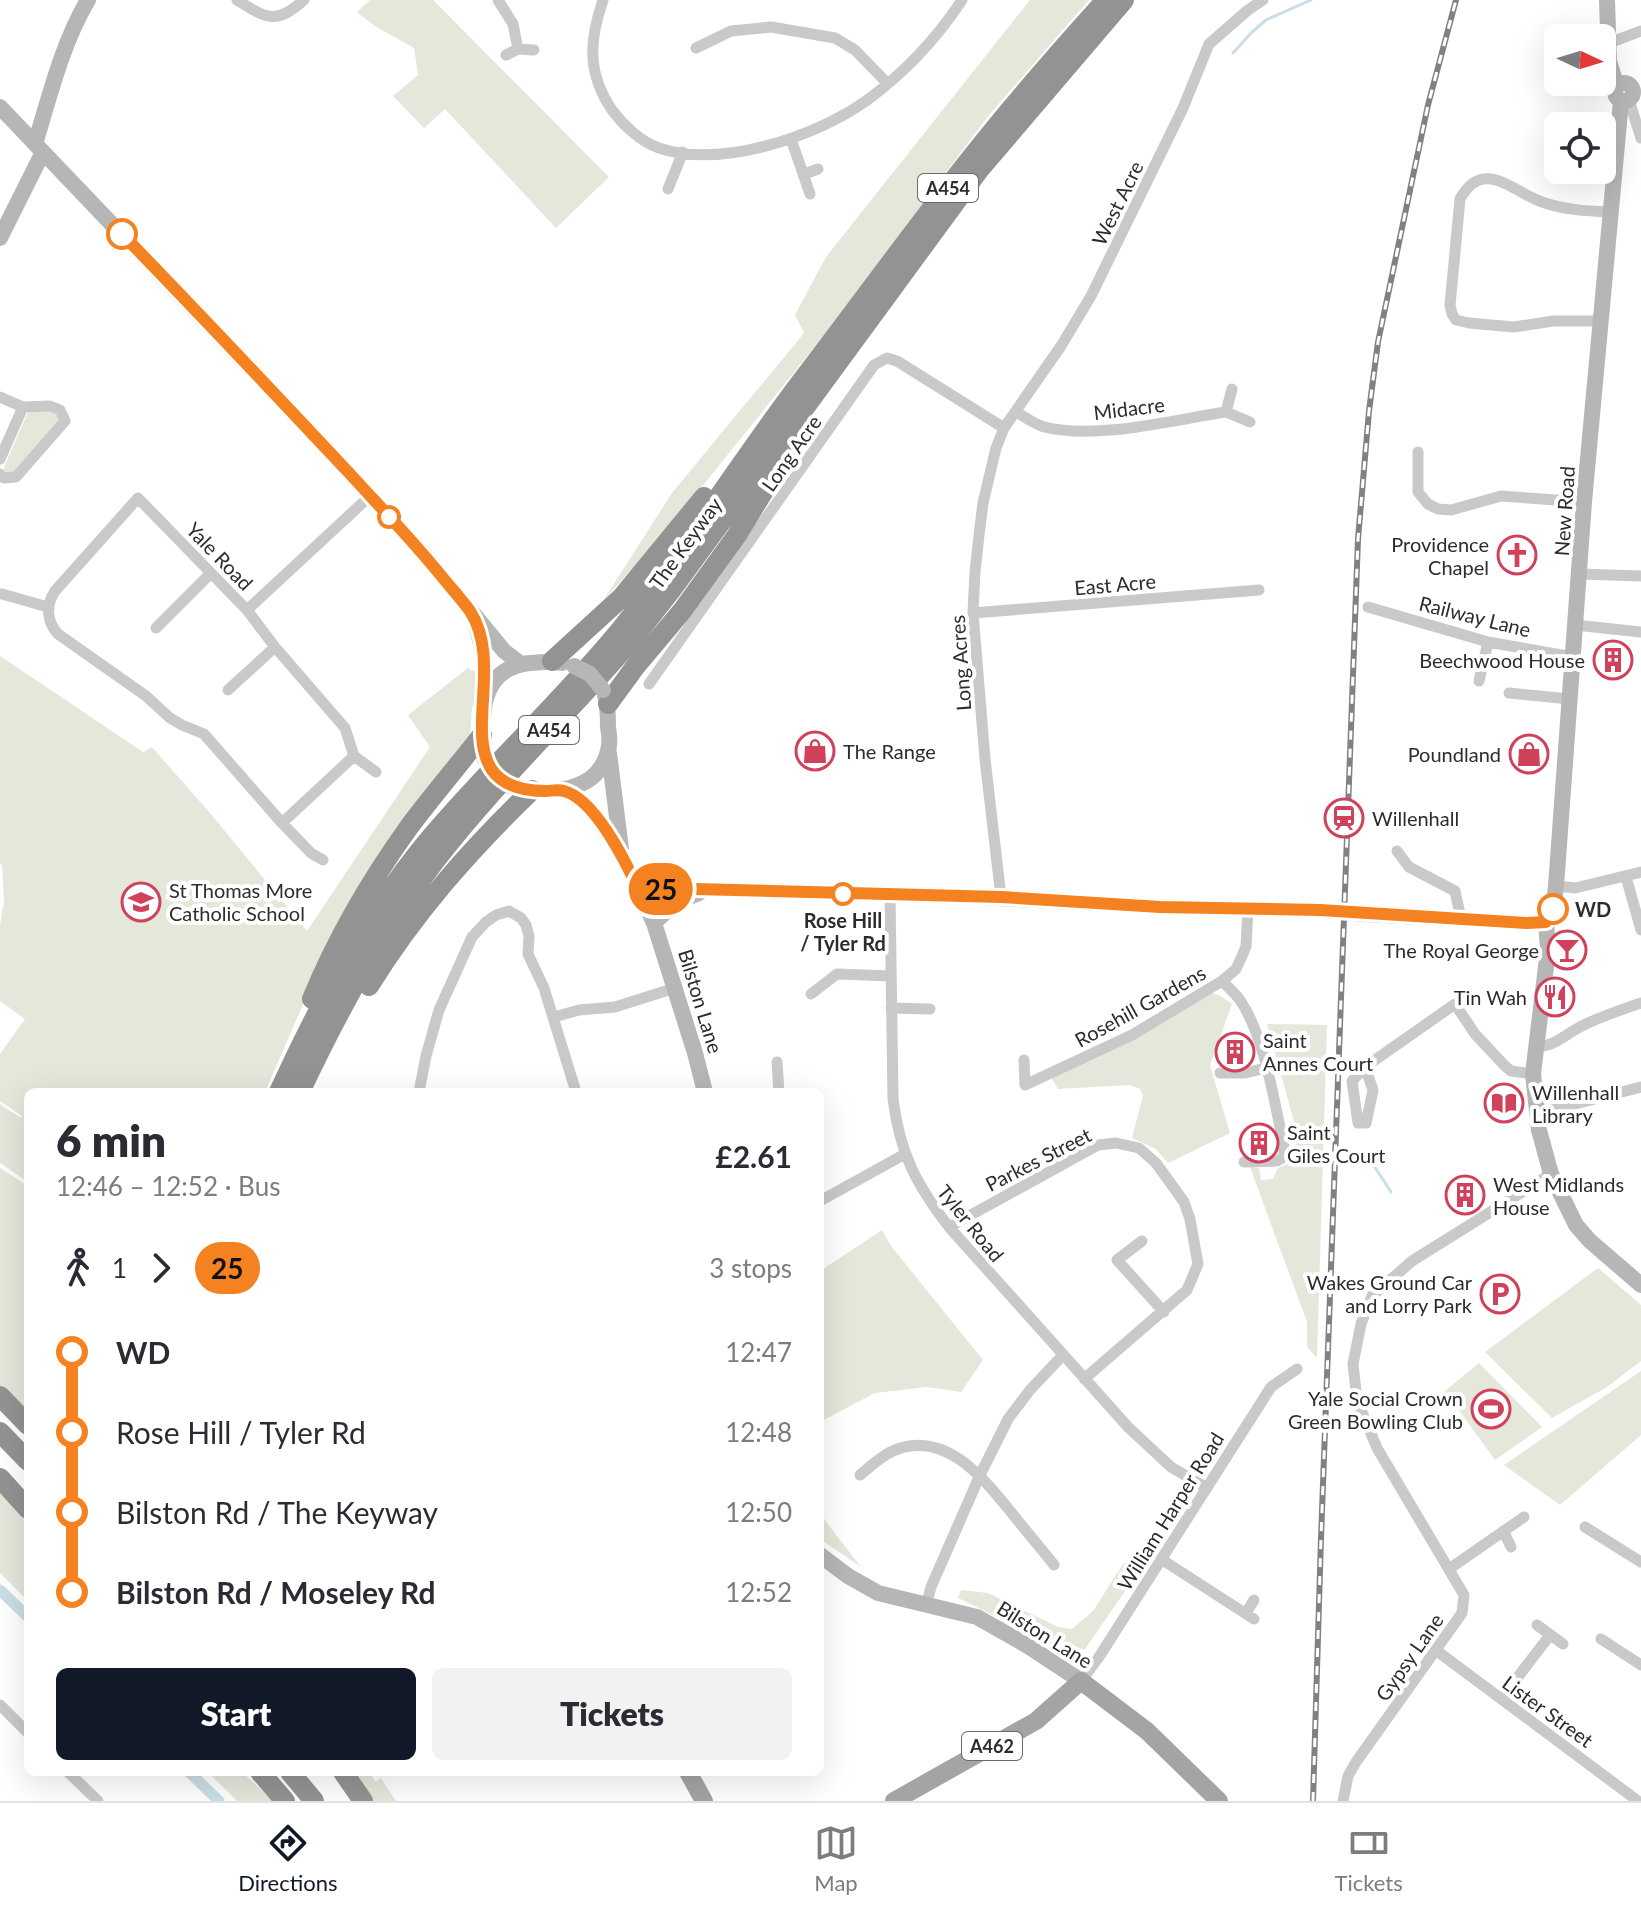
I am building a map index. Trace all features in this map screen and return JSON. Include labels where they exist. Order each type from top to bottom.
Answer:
[{"type":"highway","name":"The Keyway","points":[[280,1088],[334,982],[393,886],[424,845],[621,629],[968,161],[1051,60],[1106,0]]},
{"type":"highway","name":"The Keyway","points":[[302,1088],[380,941],[436,860],[486,799],[630,642],[979,170],[1124,0]]},
{"type":"highway","points":[[605,697],[682,611],[737,535],[789,451],[823,383]]},
{"type":"highway","points":[[552,661],[621,598],[800,384]]},
{"type":"highway","points":[[280,1088],[327,963],[373,880],[410,826],[482,735]]},
{"type":"highway","points":[[309,1088],[384,962],[411,925],[445,880],[489,831],[532,790]]},
{"type":"highway","points":[[0,1396],[24,1421]]},
{"type":"highway","points":[[0,1432],[24,1457]]},
{"type":"highway","points":[[0,1450],[24,1475]]},
{"type":"highway","points":[[0,1478],[24,1505]]},
{"type":"highway","points":[[263,1776],[285,1801]]},
{"type":"highway","points":[[293,1776],[314,1801]]},
{"type":"highway","points":[[307,1776],[329,1801]]},
{"type":"highway","points":[[346,1776],[363,1801]]},
{"type":"main road","points":[[0,238],[39,148],[64,50],[88,0]]},
{"type":"main road","points":[[1607,0],[1608,24]]},
{"type":"main road","points":[[1616,63],[1628,91]]},
{"type":"main road","name":"New Road","points":[[1628,91],[1611,212],[1584,502],[1556,886],[1553,909],[1546,922],[1548,950],[1533,1074],[1536,1114],[1551,1174],[1576,1225],[1641,1285]]},
{"type":"main road","points":[[0,107],[370,496],[426,556],[504,651],[521,664]]},
{"type":"main road","points":[[471,613],[485,660],[482,735],[485,759],[494,772],[510,786],[563,790],[588,780],[600,770],[609,747]]},
{"type":"main road","points":[[484,703],[489,689],[505,670],[521,664],[552,661],[590,674],[605,697],[614,802],[623,857]]},
{"type":"main road","points":[[563,790],[585,803],[623,857]]},
{"type":"main road","name":"Bilston Lane","points":[[623,857],[654,923],[704,1088]]},
{"type":"main road","points":[[636,884],[655,888],[1001,897],[1546,922]]},
{"type":"main road","points":[[654,923],[682,899],[715,890]]},
{"type":"main road","name":"Bilston Lane","points":[[824,1558],[878,1593],[977,1617],[1028,1646],[1147,1731],[1219,1801]]},
{"type":"main road","name":"A462","points":[[894,1801],[1036,1721],[1081,1681]]},
{"type":"main road","points":[[690,1776],[704,1801]]},
{"type":"street","points":[[237,0],[259,14],[276,16],[286,15],[304,0]]},
{"type":"street","points":[[498,0],[513,24],[518,49]]},
{"type":"street","points":[[603,0],[593,36],[593,62],[596,77],[615,114],[638,136],[660,149],[712,154],[758,149],[791,139],[833,121],[863,103],[934,39],[962,0]]},
{"type":"street","name":"West Acre","points":[[1004,428],[1061,346],[1091,296],[1183,108],[1209,44],[1263,0]]},
{"type":"street","points":[[696,48],[731,31],[751,28],[771,27],[835,38],[855,50],[887,83]]},
{"type":"street","points":[[1616,46],[1641,31]]},
{"type":"street","points":[[506,55],[518,49],[534,50]]},
{"type":"street","points":[[1628,91],[1641,138]]},
{"type":"street","points":[[791,139],[810,194]]},
{"type":"street","points":[[668,189],[683,152]]},
{"type":"street","points":[[804,174],[818,169]]},
{"type":"street","points":[[1601,321],[1553,321],[1514,327],[1469,323],[1456,320],[1450,305],[1460,199],[1470,186],[1481,179],[1501,181],[1541,202],[1571,209],[1611,212]]},
{"type":"street","name":"Long Acre","points":[[649,684],[874,365],[887,358],[897,361],[1004,428]]},
{"type":"street","points":[[1232,389],[1226,412],[1250,422]]},
{"type":"street","points":[[0,397],[23,407],[50,406],[60,410],[65,421],[16,477],[4,478],[0,474]]},
{"type":"street","points":[[0,459],[23,407]]},
{"type":"street","name":"Midacre","points":[[1016,412],[1041,426],[1076,432],[1120,429],[1226,412]]},
{"type":"street","name":"Long Acres","points":[[1001,897],[973,613],[983,503],[1004,428]]},
{"type":"street","points":[[1418,452],[1418,492],[1428,504],[1438,509],[1451,510],[1501,496],[1584,502]]},
{"type":"street","points":[[247,610],[370,496]]},
{"type":"street","name":"Yale Road","points":[[48,607],[55,591],[138,498],[247,610],[345,728],[354,756]]},
{"type":"street","points":[[156,628],[211,573]]},
{"type":"street","points":[[1580,574],[1641,576]]},
{"type":"street","name":"East Acre","points":[[973,613],[1259,590]]},
{"type":"street","points":[[2,594],[48,607],[52,627],[58,634],[146,696],[170,718],[204,734],[282,823],[311,853],[323,860]]},
{"type":"street","name":"Railway Lane","points":[[1368,607],[1488,642],[1573,657]]},
{"type":"street","points":[[1575,625],[1641,632]]},
{"type":"street","points":[[1479,681],[1488,642]]},
{"type":"street","points":[[228,690],[275,647]]},
{"type":"street","points":[[1509,693],[1570,699]]},
{"type":"street","points":[[282,823],[354,756],[376,772]]},
{"type":"street","points":[[1397,851],[1409,867],[1455,891],[1461,919]]},
{"type":"street","points":[[1556,886],[1575,888],[1641,872]]},
{"type":"street","points":[[1626,877],[1641,930]]},
{"type":"street","name":"Tyler Road","points":[[890,895],[893,1099],[897,1129],[915,1178],[949,1227],[1062,1356],[1148,1447],[1171,1467],[1207,1488]]},
{"type":"street","name":"Rosehill Gardens","points":[[1024,1060],[1025,1085],[1132,1035],[1222,981],[1236,969],[1246,946],[1248,909]]},
{"type":"street","points":[[420,1088],[439,1010],[472,937],[486,922],[509,911],[526,925],[528,954],[544,988],[575,1088]]},
{"type":"street","points":[[811,994],[837,974],[890,976]]},
{"type":"street","points":[[1222,981],[1239,998],[1252,1024],[1284,1146],[1284,1157],[1271,1163],[1244,1162]]},
{"type":"street","points":[[554,1017],[579,1010],[615,1007],[675,988]]},
{"type":"street","points":[[1536,1047],[1547,1046],[1598,1018],[1641,1003]]},
{"type":"street","points":[[1365,1067],[1455,1004],[1475,1034],[1505,1066],[1511,1071],[1533,1074]]},
{"type":"street","points":[[891,1008],[930,1009]]},
{"type":"street","points":[[777,1062],[779,1088]]},
{"type":"street","points":[[1220,1073],[1245,1073],[1266,1068]]},
{"type":"street","points":[[1536,1114],[1641,1087]]},
{"type":"street","name":"Parkes Street","points":[[949,1227],[1098,1145],[1116,1143],[1139,1148],[1156,1163],[1184,1202],[1198,1264],[1187,1290],[1084,1379]]},
{"type":"street","points":[[824,1199],[905,1154]]},
{"type":"street","name":"Gypsy Lane","points":[[1343,1801],[1348,1776],[1356,1762],[1462,1613],[1464,1595],[1377,1448],[1357,1400],[1353,1364],[1361,1324],[1372,1296],[1412,1261],[1551,1174]]},
{"type":"street","points":[[1142,1241],[1117,1260],[1164,1312]]},
{"type":"street","points":[[926,1606],[931,1587],[997,1439],[1015,1408],[1062,1356]]},
{"type":"street","name":"William Harper Road","points":[[1081,1681],[1271,1387],[1297,1369]]},
{"type":"street","points":[[860,1475],[887,1454],[905,1446],[921,1445],[959,1458],[980,1475],[1054,1565]]},
{"type":"street","points":[[1449,1569],[1524,1517]]},
{"type":"street","points":[[1585,1527],[1641,1562]]},
{"type":"street","points":[[1504,1532],[1511,1547]]},
{"type":"street","points":[[1161,1559],[1250,1616],[1254,1600]]},
{"type":"street","points":[[1537,1625],[1563,1644]]},
{"type":"street","points":[[1501,1699],[1550,1635]]},
{"type":"street","points":[[1601,1639],[1641,1665]]},
{"type":"street","name":"Lister Street","points":[[1437,1651],[1638,1801]]},
{"type":"street","points":[[0,1705],[24,1729]]},
{"type":"street","points":[[72,1776],[98,1801]]},
{"type":"shaded area","points":[[370,0],[433,0],[609,177],[556,228],[445,109],[424,128],[393,96],[418,75],[414,48],[357,12]]},
{"type":"shaded area","points":[[1030,0],[1089,0],[989,115],[824,335],[668,529],[603,601],[672,493],[804,333],[795,315],[826,257]]},
{"type":"shaded area","points":[[28,412],[57,414],[58,423],[14,473],[8,473],[4,470],[5,465]]},
{"type":"shaded area","name":"St Thomas More Catholic School","points":[[0,656],[143,752],[152,747],[307,931],[430,747],[408,715],[469,667],[477,671],[470,736],[314,979],[267,1088],[24,1088],[24,1179],[0,1163],[0,1104],[22,1116],[0,1101],[0,1054],[25,1019],[0,1001],[0,925],[4,901],[0,864]]},
{"type":"shaded area","points":[[1211,993],[1232,1004],[1210,1065],[1230,1133],[1168,1163],[1156,1149],[1132,1138],[1143,1095],[1140,1089],[1130,1085],[1058,1089],[1051,1077],[1098,1057]]},
{"type":"shaded area","points":[[1267,1024],[1327,1025],[1317,1358],[1307,1347],[1307,1322],[1250,1167],[1259,1168],[1261,1180],[1273,1179],[1278,1168],[1290,1163],[1298,1136]]},
{"type":"shaded area","points":[[0,1168],[24,1183],[24,1411],[0,1388]]},
{"type":"shaded area","points":[[882,1230],[891,1246],[983,1360],[961,1392],[927,1387],[875,1393],[824,1420],[824,1268]]},
{"type":"shaded area","points":[[1598,1268],[1641,1305],[1641,1361],[1607,1387],[1552,1418],[1485,1352]]},
{"type":"shaded area","name":"Yale Social Crown Green Bowling Club","points":[[1479,1363],[1542,1427],[1495,1460],[1445,1391]]},
{"type":"shaded area","points":[[1641,1371],[1641,1435],[1560,1505],[1504,1465]]},
{"type":"shaded area","points":[[0,1493],[24,1517],[24,1597],[0,1573]]},
{"type":"shaded area","points":[[824,1519],[861,1567],[824,1542]]},
{"type":"shaded area","points":[[1133,1555],[1146,1561],[1085,1649],[1074,1652],[958,1598],[961,1590],[988,1593],[1058,1627],[1072,1629],[1093,1611],[1123,1564]]},
{"type":"shaded area","points":[[212,1776],[246,1776],[273,1801],[237,1801]]},
{"type":"shaded area","points":[[353,1776],[372,1776],[376,1782],[381,1778],[396,1801],[371,1801]]},
{"type":"waterway","points":[[1233,53],[1266,20],[1311,0]]},
{"type":"waterway","points":[[1367,1155],[1391,1192]]},
{"type":"waterway","points":[[0,1590],[24,1613]]},
{"type":"waterway","points":[[193,1776],[219,1801]]},
{"type":"railway","points":[[1313,1801],[1358,539],[1378,342],[1428,105],[1456,0]]},
{"type":"bus line","name":"25","points":[[122,234],[426,556],[471,613],[485,660],[482,735],[485,759],[494,772],[510,786],[563,790],[585,803],[623,857],[636,884],[655,888],[1320,910],[1527,923],[1546,922],[1553,909]]},
{"type":"place","name":"Providence Chapel","points":[[1517,555]]},
{"type":"place","name":"Beechwood House","points":[[1613,660]]},
{"type":"place","name":"The Range","points":[[815,751]]},
{"type":"place","name":"Poundland","points":[[1529,754]]},
{"type":"place","name":"Willenhall","points":[[1344,818]]},
{"type":"place","name":"Rose Hill / Tyler Rd","points":[[843,894]]},
{"type":"place","name":"St Thomas More Catholic School","points":[[141,902]]},
{"type":"place","name":"WD","points":[[1553,909]]},
{"type":"place","name":"The Royal George","points":[[1567,950]]},
{"type":"place","name":"Tin Wah","points":[[1555,997]]},
{"type":"place","name":"Saint Annes Court","points":[[1235,1052]]},
{"type":"place","name":"Willenhall Library","points":[[1504,1103]]},
{"type":"place","name":"Saint Giles Court","points":[[1259,1143]]},
{"type":"place","name":"West Midlands House","points":[[1465,1195]]},
{"type":"place","name":"Wakes Ground Car and Lorry Park","points":[[1500,1294]]},
{"type":"place","name":"Yale Social Crown Green Bowling Club","points":[[1491,1409]]}]
